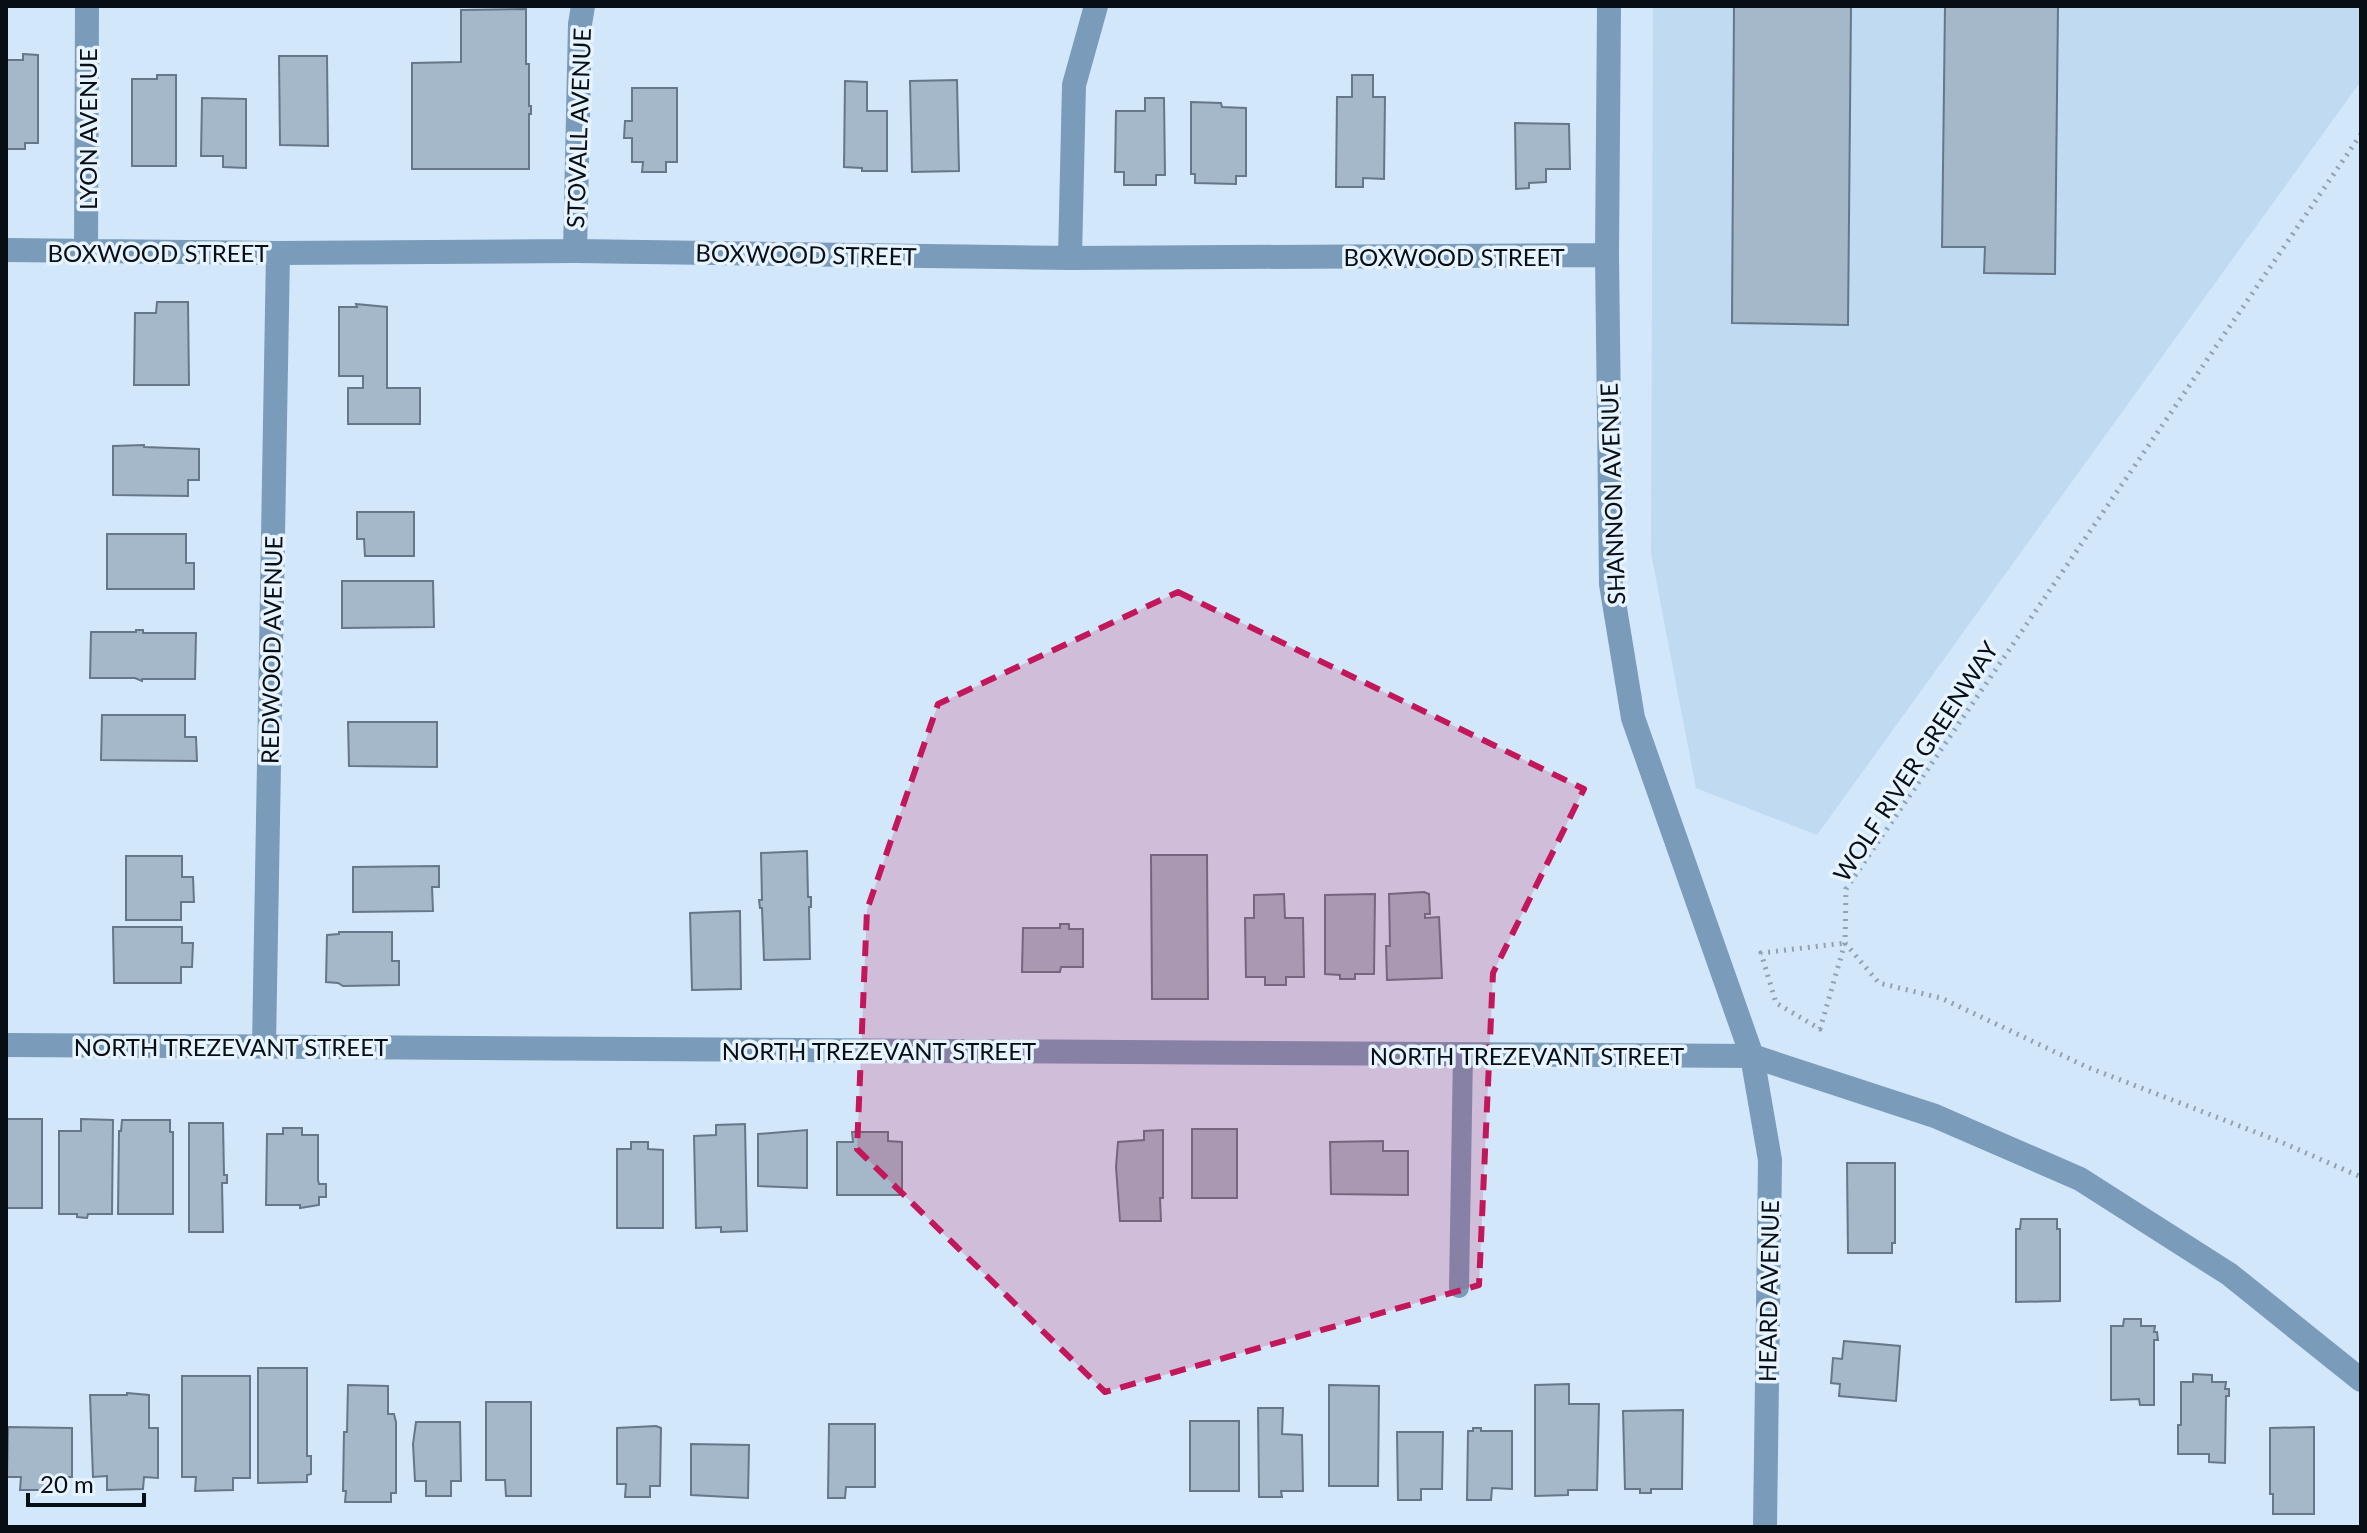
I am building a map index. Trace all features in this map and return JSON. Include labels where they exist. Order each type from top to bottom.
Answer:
[{"type":"street","name":"LYON AVENUE","points":[[86,252],[87,6]]},
{"type":"street","name":"STOVALL AVENUE","points":[[575,251],[580,24],[583,6]]},
{"type":"street","points":[[1070,258],[1074,85],[1096,6]]},
{"type":"street","name":"SHANNON AVENUE","points":[[1609,6],[1607,255],[1611,584],[1633,718],[1752,1056]]},
{"type":"street","name":"BOXWOOD STREET","points":[[6,250],[278,253],[575,251],[1070,258],[1607,255]]},
{"type":"street","name":"REDWOOD AVENUE","points":[[264,1046],[278,253]]},
{"type":"street","name":"NORTH TREZEVANT STREET","points":[[6,1045],[1752,1056],[1935,1116],[2080,1179],[2229,1274],[2361,1380]]},
{"type":"street","name":"HEARD AVENUE","points":[[1752,1056],[1770,1160],[1765,1527]]},
{"type":"lane","points":[[1459,1288],[1463,1054]]},
{"type":"path","name":"WOLF RIVER GREENWAY","points":[[1845,943],[1761,953],[1776,1003],[1820,1029],[1845,943],[1846,889],[2361,134]]},
{"type":"path","points":[[1845,943],[1879,983],[1941,998],[2087,1067],[2281,1142],[2361,1177]]},
{"type":"highlighted area","points":[[1178,592],[1584,789],[1493,973],[1479,1285],[1105,1392],[857,1149],[867,910],[938,704]]},
{"type":"shaded area","points":[[1653,6],[2361,6],[2361,81],[1817,835],[1696,788],[1651,553]]},
{"type":"building","points":[[1734,6],[1851,6],[1848,325],[1732,323]]},
{"type":"building","points":[[1945,6],[2058,6],[2055,274],[1984,273],[1985,247],[1942,247]]},
{"type":"building","points":[[526,9],[526,64],[529,64],[531,106],[529,169],[412,169],[412,63],[461,62],[461,10]]},
{"type":"building","points":[[23,54],[38,55],[38,143],[25,143],[25,149],[6,149],[6,60],[23,60]]},
{"type":"building","points":[[279,56],[327,56],[328,146],[280,145]]},
{"type":"building","points":[[157,75],[176,75],[176,166],[132,166],[132,79],[157,79]]},
{"type":"building","points":[[1352,75],[1373,75],[1373,97],[1385,97],[1384,179],[1363,178],[1363,187],[1336,187],[1337,97],[1352,97]]},
{"type":"building","points":[[957,80],[959,171],[912,172],[910,81]]},
{"type":"building","points":[[845,81],[867,82],[867,111],[887,111],[887,171],[844,167]]},
{"type":"building","points":[[632,88],[677,88],[677,162],[666,162],[666,172],[642,172],[643,162],[632,162],[632,138],[624,138],[625,121],[632,121]]},
{"type":"building","points":[[202,98],[246,99],[246,168],[223,167],[223,156],[201,156]]},
{"type":"building","points":[[1145,98],[1164,98],[1165,175],[1156,175],[1156,185],[1124,185],[1124,172],[1115,172],[1116,111],[1145,111]]},
{"type":"building","points":[[1191,102],[1246,108],[1246,176],[1236,176],[1236,184],[1195,183],[1195,174],[1191,174]]},
{"type":"building","points":[[1515,123],[1569,124],[1570,169],[1546,169],[1546,182],[1529,183],[1529,188],[1516,189]]},
{"type":"building","points":[[157,302],[188,302],[189,385],[134,385],[135,313],[156,313]]},
{"type":"building","points":[[356,304],[387,307],[387,388],[420,388],[420,424],[348,424],[348,388],[363,388],[363,376],[339,376],[339,307],[357,307]]},
{"type":"building","points":[[113,446],[199,449],[199,480],[188,480],[188,496],[113,495]]},
{"type":"building","points":[[357,512],[414,512],[414,556],[365,556],[364,539],[357,539]]},
{"type":"building","points":[[107,534],[186,534],[186,563],[194,563],[194,589],[107,589]]},
{"type":"building","points":[[342,581],[433,581],[434,627],[342,628]]},
{"type":"building","points":[[143,630],[143,633],[196,633],[195,679],[142,681],[135,678],[90,678],[91,632]]},
{"type":"building","points":[[102,715],[185,715],[185,737],[196,737],[197,761],[101,760]]},
{"type":"building","points":[[348,722],[437,722],[437,767],[349,766]]},
{"type":"building","points":[[807,851],[808,897],[811,897],[810,959],[764,960],[759,900],[762,900],[761,853]]},
{"type":"building","points":[[1151,855],[1207,855],[1208,999],[1152,999]]},
{"type":"building","points":[[126,856],[182,856],[182,877],[193,877],[194,902],[181,902],[181,920],[126,920]]},
{"type":"building","points":[[439,866],[439,887],[432,887],[433,911],[353,912],[353,867]]},
{"type":"building","points":[[1284,894],[1285,918],[1303,918],[1304,977],[1286,977],[1286,985],[1265,985],[1265,977],[1246,977],[1245,918],[1254,918],[1254,895]]},
{"type":"building","points":[[1375,894],[1374,974],[1355,974],[1355,979],[1340,979],[1340,975],[1325,974],[1325,895]]},
{"type":"building","points":[[1389,894],[1429,894],[1430,914],[1425,914],[1425,918],[1439,917],[1442,978],[1387,980]]},
{"type":"building","points":[[740,911],[741,989],[692,990],[690,913]]},
{"type":"building","points":[[1060,924],[1069,924],[1069,929],[1083,929],[1083,967],[1061,967],[1060,972],[1022,972],[1023,928],[1060,928]]},
{"type":"building","points":[[113,927],[182,927],[182,943],[193,943],[192,967],[181,967],[181,983],[114,983]]},
{"type":"building","points":[[339,932],[392,932],[392,961],[399,961],[399,985],[343,986],[326,982],[327,935]]},
{"type":"building","points":[[6,1119],[42,1119],[42,1208],[6,1208]]},
{"type":"building","points":[[81,1119],[113,1120],[112,1214],[88,1214],[87,1218],[77,1217],[77,1214],[59,1214],[59,1131],[81,1131]]},
{"type":"building","points":[[122,1120],[170,1120],[170,1132],[173,1132],[173,1214],[118,1214],[119,1131]]},
{"type":"building","points":[[189,1123],[223,1123],[224,1175],[227,1175],[227,1183],[222,1183],[223,1232],[189,1232]]},
{"type":"building","points":[[745,1124],[747,1231],[721,1232],[721,1227],[696,1228],[694,1136],[716,1135],[716,1125]]},
{"type":"building","points":[[283,1128],[302,1128],[302,1135],[318,1135],[318,1180],[319,1184],[326,1184],[326,1197],[319,1197],[319,1205],[300,1208],[300,1205],[266,1205],[267,1134],[283,1134]]},
{"type":"building","points":[[1192,1129],[1237,1129],[1237,1198],[1192,1198]]},
{"type":"building","points":[[807,1130],[807,1188],[758,1186],[758,1134]]},
{"type":"building","points":[[1163,1130],[1161,1221],[1120,1221],[1116,1167],[1118,1142],[1144,1140],[1144,1131]]},
{"type":"building","points":[[852,1132],[888,1132],[888,1141],[902,1142],[902,1195],[837,1195],[837,1142],[853,1142]]},
{"type":"building","points":[[1383,1141],[1383,1151],[1408,1151],[1408,1195],[1331,1194],[1330,1142]]},
{"type":"building","points":[[631,1142],[648,1142],[648,1149],[663,1150],[663,1228],[617,1228],[617,1149],[631,1149]]},
{"type":"building","points":[[1847,1163],[1895,1163],[1895,1243],[1892,1243],[1892,1253],[1848,1253]]},
{"type":"building","points":[[2021,1219],[2057,1219],[2057,1229],[2060,1229],[2060,1301],[2016,1302],[2016,1229],[2020,1229]]},
{"type":"building","points":[[2124,1319],[2141,1319],[2141,1326],[2155,1326],[2158,1340],[2154,1340],[2154,1405],[2140,1405],[2139,1399],[2111,1400],[2111,1326],[2123,1326]]},
{"type":"building","points":[[1844,1341],[1900,1346],[1896,1401],[1839,1396],[1840,1384],[1831,1383],[1833,1358],[1842,1359]]},
{"type":"building","points":[[258,1368],[307,1368],[307,1456],[311,1456],[311,1474],[307,1475],[307,1482],[258,1483]]},
{"type":"building","points":[[2193,1374],[2212,1375],[2212,1382],[2226,1382],[2225,1389],[2229,1389],[2229,1396],[2226,1396],[2225,1463],[2209,1462],[2209,1454],[2178,1454],[2181,1382],[2193,1382]]},
{"type":"building","points":[[182,1376],[250,1376],[250,1478],[233,1478],[233,1490],[195,1491],[196,1477],[182,1477]]},
{"type":"building","points":[[1569,1384],[1569,1404],[1599,1404],[1597,1490],[1568,1490],[1568,1495],[1535,1496],[1535,1385]]},
{"type":"building","points":[[348,1385],[388,1386],[388,1414],[394,1414],[396,1422],[396,1493],[391,1493],[391,1502],[345,1502],[344,1432],[347,1432]]},
{"type":"building","points":[[1329,1385],[1379,1386],[1378,1486],[1329,1486]]},
{"type":"building","points":[[90,1395],[149,1395],[149,1428],[158,1428],[158,1478],[144,1477],[143,1489],[107,1490],[107,1476],[93,1477]]},
{"type":"building","points":[[486,1402],[531,1402],[531,1496],[506,1496],[505,1480],[486,1480]]},
{"type":"building","points":[[1258,1408],[1283,1408],[1282,1434],[1302,1435],[1303,1491],[1281,1491],[1282,1497],[1259,1497]]},
{"type":"building","points":[[1683,1410],[1682,1489],[1651,1489],[1651,1493],[1640,1493],[1640,1489],[1625,1489],[1623,1411]]},
{"type":"building","points":[[1190,1421],[1239,1421],[1239,1491],[1190,1491]]},
{"type":"building","points":[[416,1422],[460,1422],[461,1481],[451,1481],[451,1496],[426,1496],[426,1481],[415,1481],[413,1444]]},
{"type":"building","points":[[829,1424],[875,1424],[875,1487],[846,1487],[845,1498],[828,1498]]},
{"type":"building","points":[[8,1427],[72,1428],[72,1477],[58,1477],[59,1490],[20,1490],[21,1477],[7,1477]]},
{"type":"building","points":[[2314,1427],[2314,1514],[2273,1514],[2270,1428]]},
{"type":"building","points":[[617,1428],[661,1428],[660,1486],[650,1486],[650,1497],[625,1497],[626,1484],[617,1484]]},
{"type":"building","points":[[1473,1428],[1512,1431],[1512,1489],[1492,1488],[1491,1500],[1467,1500],[1468,1431],[1473,1431]]},
{"type":"building","points":[[1397,1432],[1443,1432],[1442,1489],[1421,1489],[1421,1500],[1398,1500]]},
{"type":"building","points":[[691,1444],[749,1445],[748,1498],[691,1495]]}]
